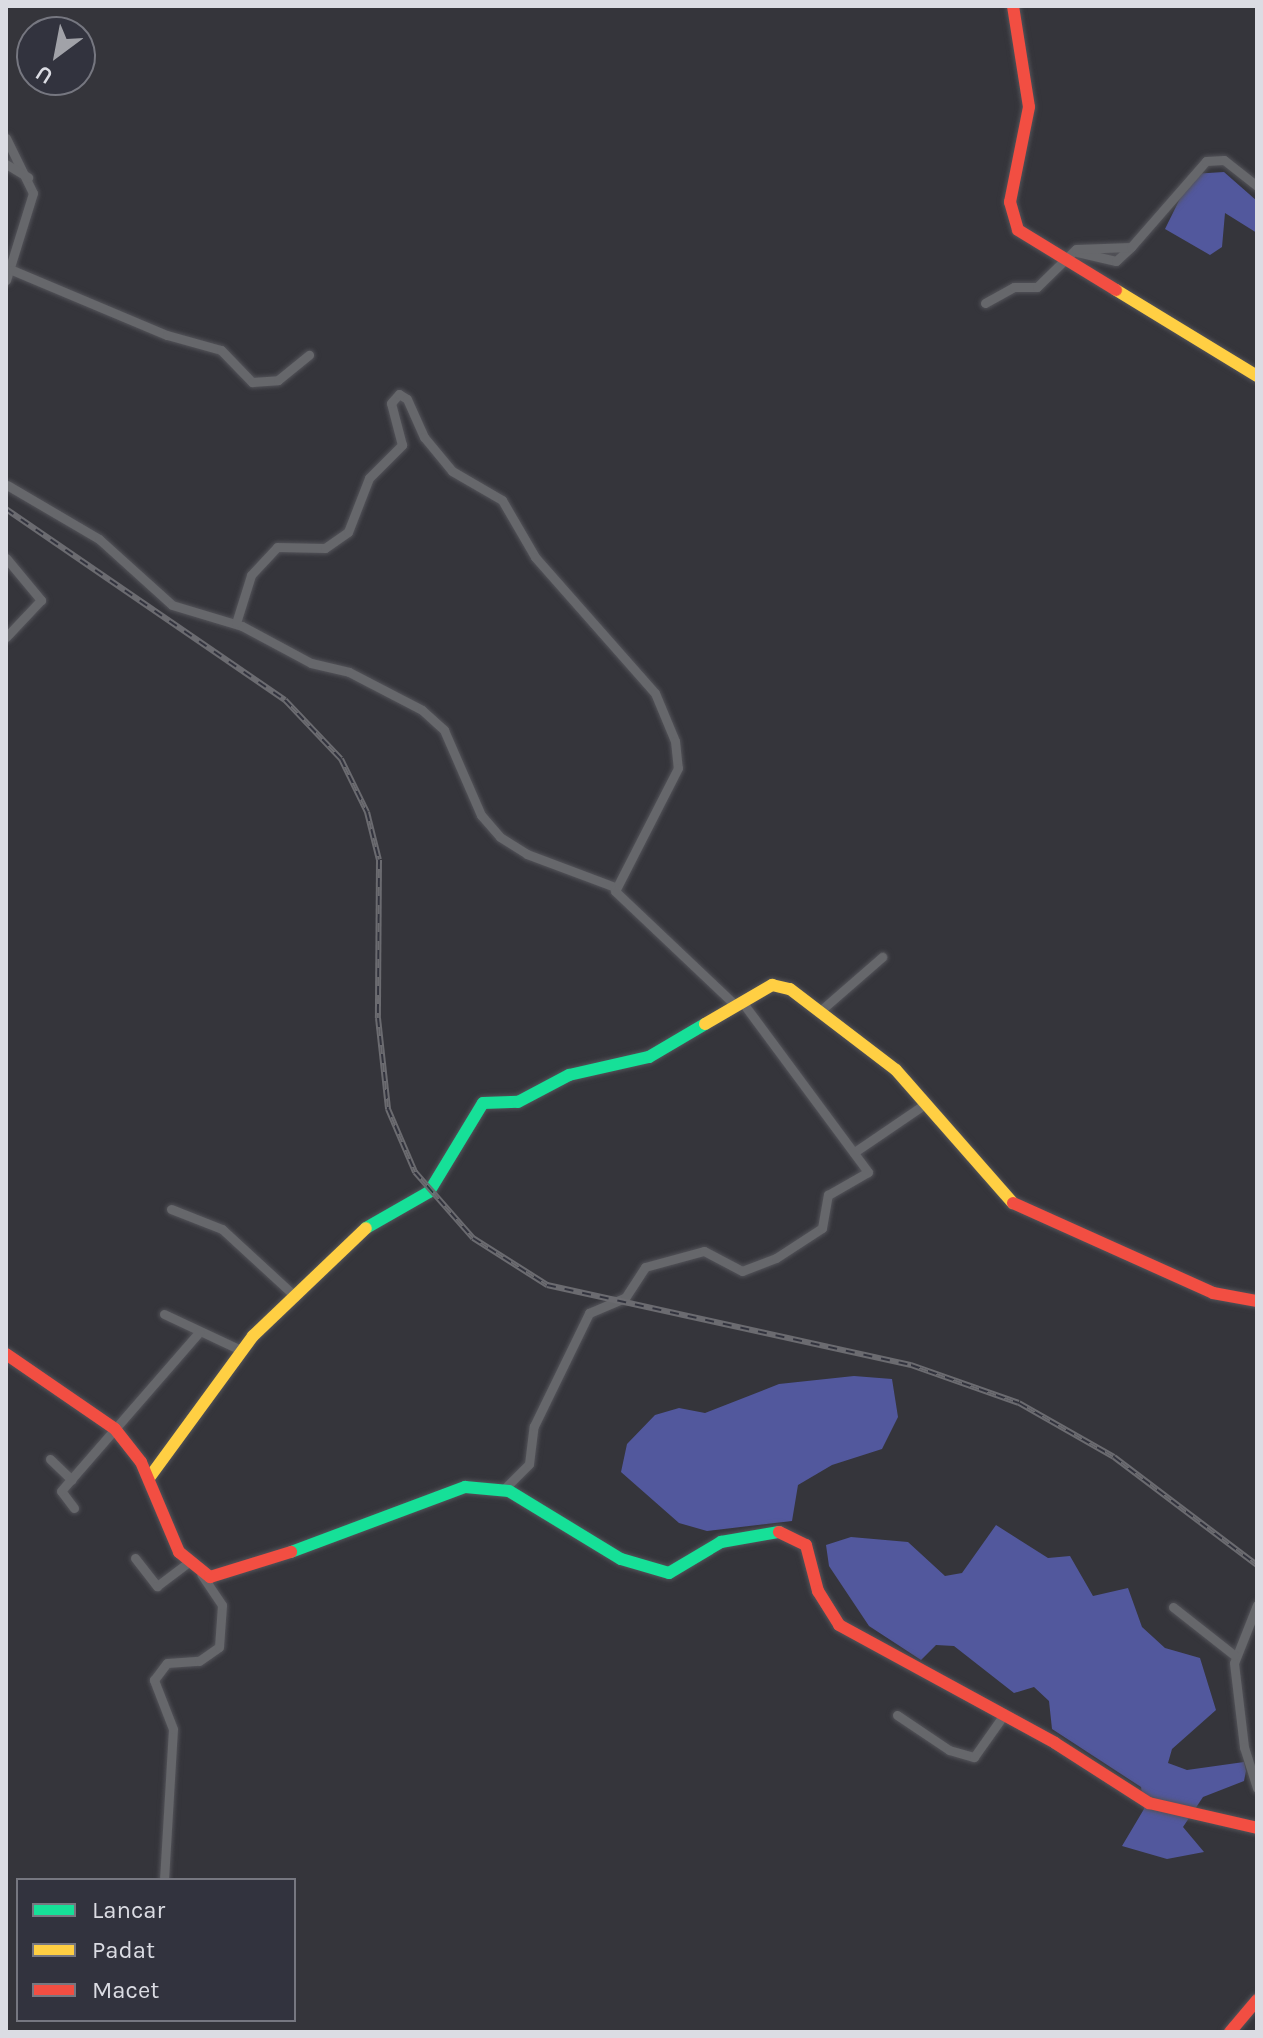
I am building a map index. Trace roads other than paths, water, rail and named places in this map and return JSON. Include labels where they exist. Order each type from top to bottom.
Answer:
[{"type":"street","points":[[1013,6],[1029,117],[1010,210],[1024,236],[1067,256],[1257,376]]},
{"type":"street","points":[[6,138],[31,178],[33,205],[6,280]]},
{"type":"street","points":[[985,303],[1014,287],[1037,287],[1067,256],[1089,246],[1131,247],[1206,161],[1224,160],[1257,186]]},
{"type":"street","points":[[6,164],[31,178]]},
{"type":"street","points":[[12,270],[167,335],[221,350],[252,382],[278,380],[309,355]]},
{"type":"street","points":[[236,623],[251,575],[277,547],[325,548],[348,532],[369,478],[402,445],[391,403],[399,394],[407,399],[424,437],[452,471],[502,500],[531,552],[664,710],[678,768],[615,887]]},
{"type":"street","points":[[6,484],[99,539],[172,605],[236,623],[422,710],[444,730],[481,815],[500,837],[527,854],[615,887],[739,1004],[856,1151],[867,1174],[828,1195],[822,1228],[776,1258],[742,1271],[704,1251],[645,1267],[625,1298],[610,1299],[606,1309],[589,1313],[534,1426],[529,1464],[503,1490]]},
{"type":"street","points":[[6,558],[41,600],[6,637]]},
{"type":"street","points":[[819,1012],[882,957]]},
{"type":"street","points":[[149,1478],[241,1350],[355,1235],[429,1192],[483,1103],[518,1102],[569,1075],[649,1057],[699,1034],[739,1004],[772,985],[784,986],[896,1070],[1017,1208],[1213,1293],[1257,1301]]},
{"type":"street","points":[[856,1151],[925,1104]]},
{"type":"street","points":[[171,1209],[222,1229],[296,1297]]},
{"type":"street","points":[[164,1314],[241,1350]]},
{"type":"street","points":[[74,1508],[60,1495],[199,1332]]},
{"type":"street","points":[[6,1354],[115,1429],[149,1478],[170,1538],[188,1563],[201,1574],[222,1605],[219,1647],[199,1661],[167,1663],[154,1680],[173,1729],[164,1878]]},
{"type":"street","points":[[50,1459],[72,1480]]},
{"type":"street","points":[[201,1574],[225,1577],[465,1487],[503,1490],[621,1559],[669,1573],[748,1533],[789,1535],[806,1545],[818,1591],[839,1625],[1003,1716],[1149,1803],[1257,1828]]},
{"type":"street","points":[[135,1558],[157,1586],[188,1563]]},
{"type":"street","points":[[1257,1605],[1234,1655],[1244,1747],[1257,1788]]},
{"type":"street","points":[[1173,1607],[1234,1655]]},
{"type":"street","points":[[897,1715],[949,1750],[974,1757],[1003,1716]]},
{"type":"street","points":[[1230,2032],[1257,2000]]},
{"type":"railway","points":[[6,509],[285,700],[341,759],[367,812],[379,860],[378,1018],[388,1109],[415,1172],[473,1238],[547,1285],[911,1365],[1019,1403],[1114,1457],[1257,1565]]}]
